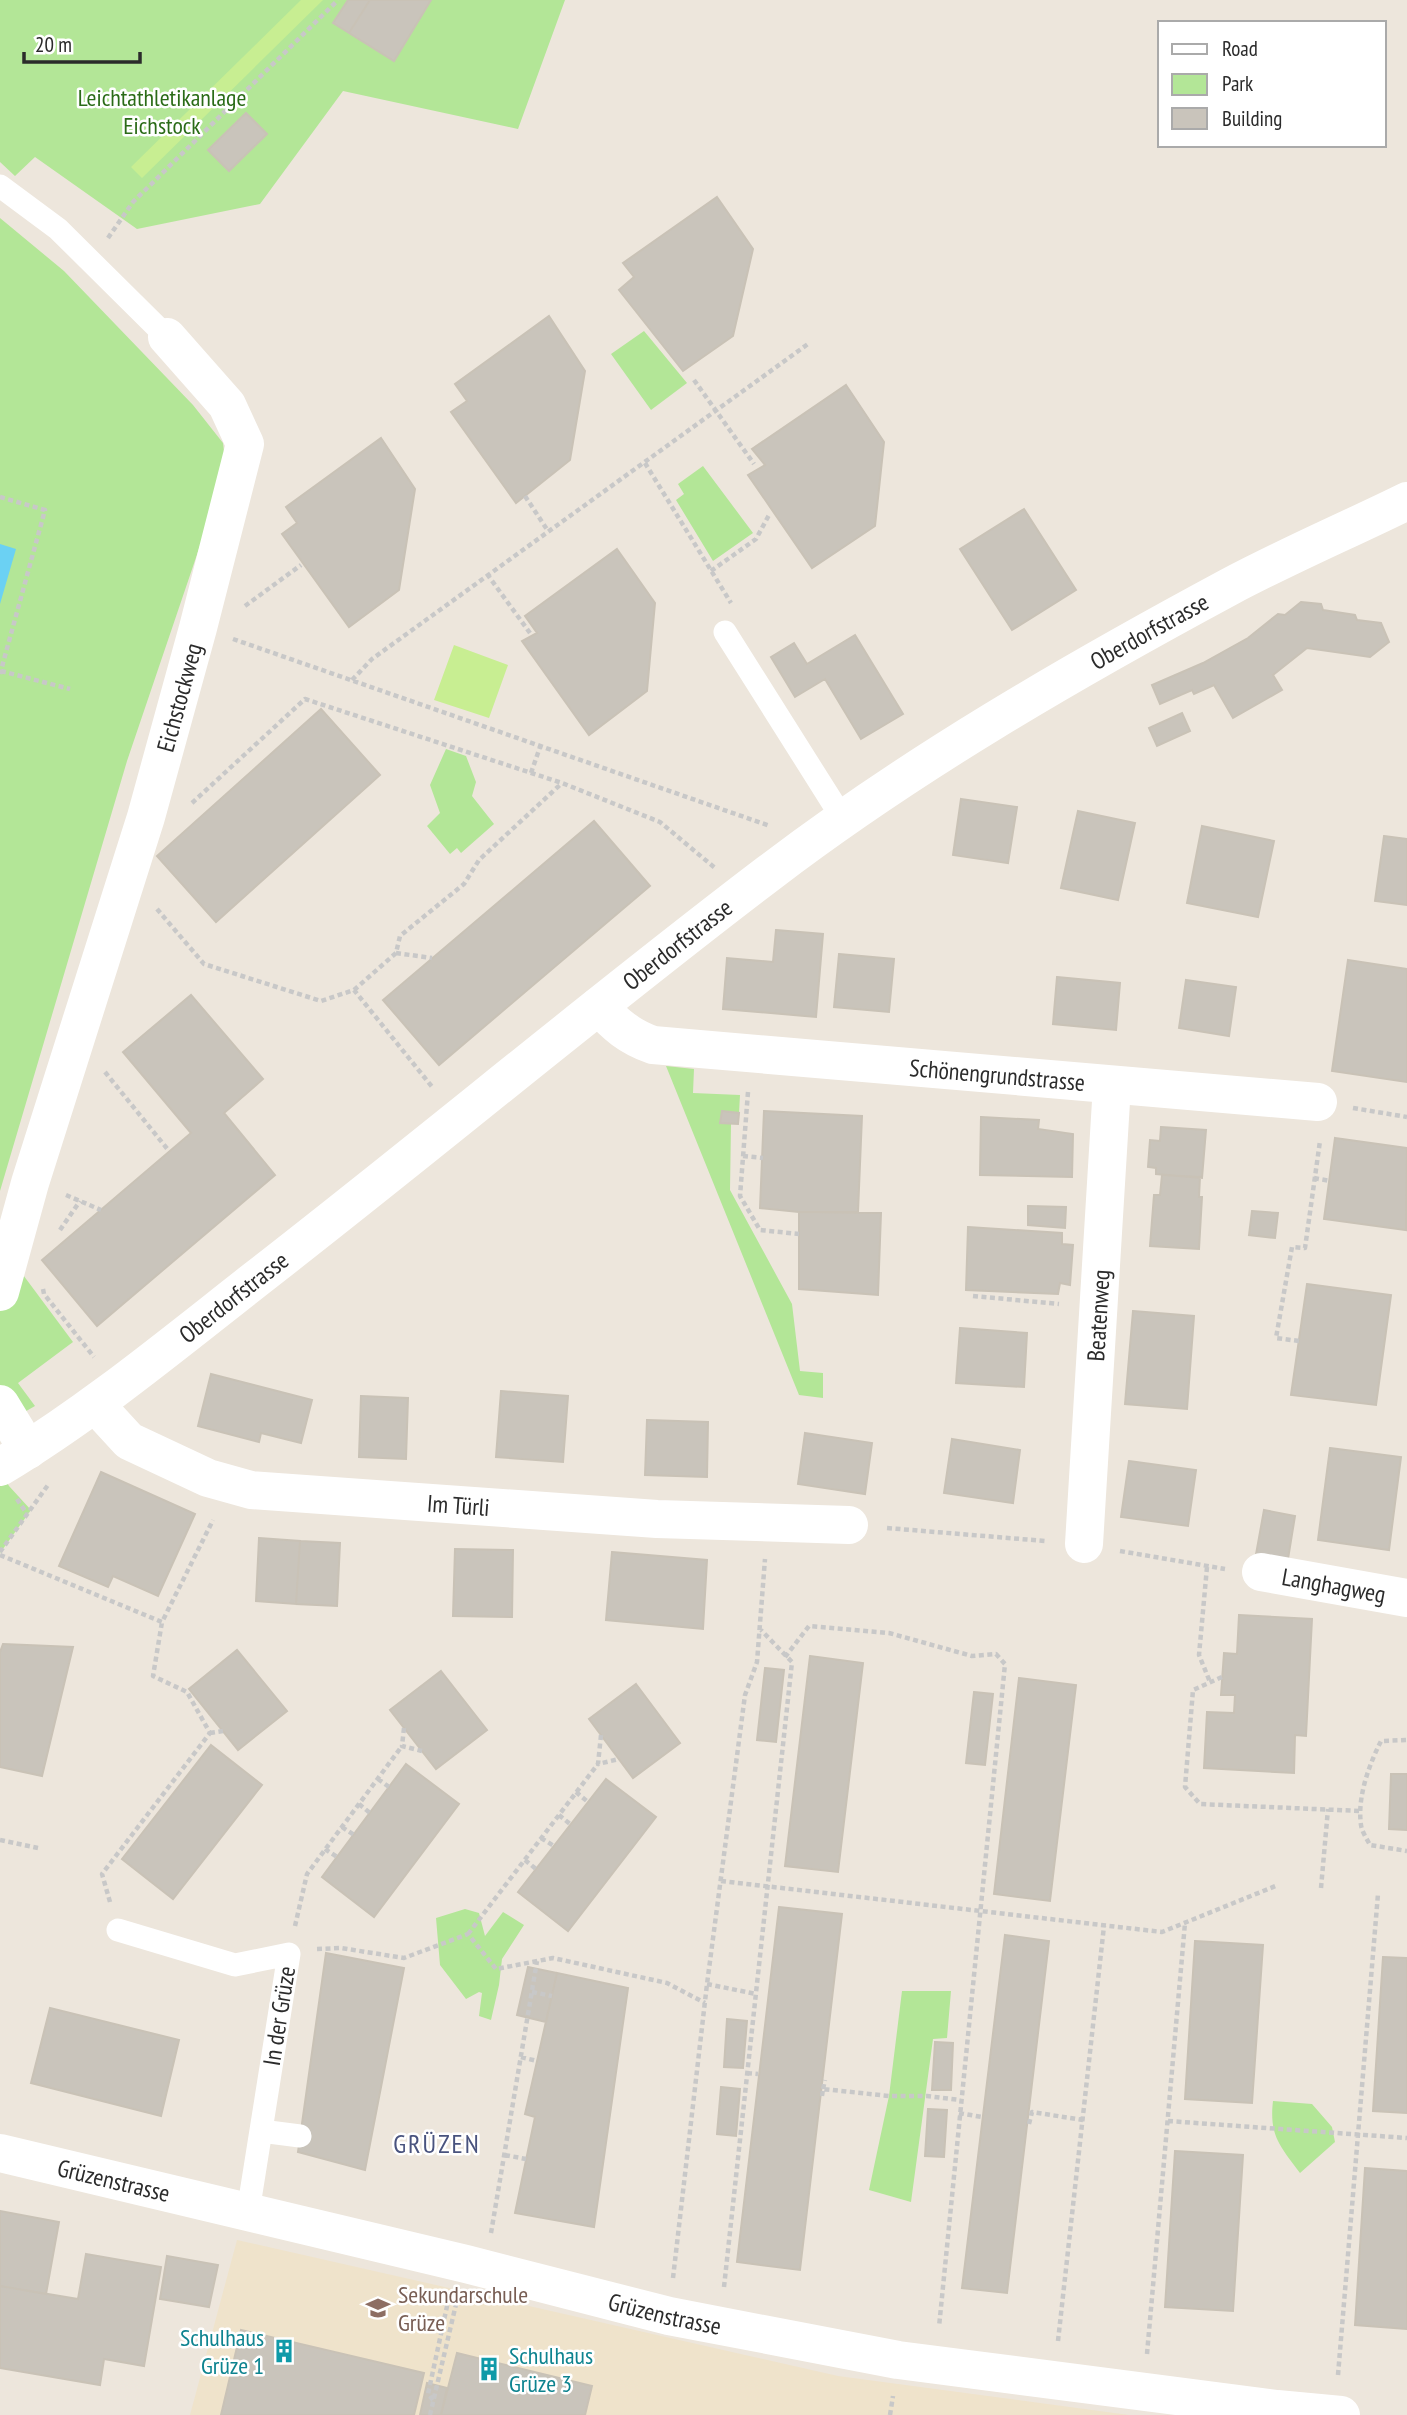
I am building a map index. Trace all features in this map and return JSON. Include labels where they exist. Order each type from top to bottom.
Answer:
[{"type":"street","name":"Eichstockweg","points":[[0,1293],[30,1183],[205,630],[245,444],[227,405],[167,337]]},
{"type":"street","name":"Oberdorfstrasse","points":[[14,1459],[95,1404],[381,1182],[769,872],[843,819],[964,741],[1114,652],[1232,586],[1407,501]]},
{"type":"street","name":"Schönengrundstrasse","points":[[599,1006],[613,1023],[634,1038],[653,1045],[1321,1103]]},
{"type":"street","name":"Beatenweg","points":[[1084,1544],[1112,1085]]},
{"type":"street","points":[[0,1404],[14,1459]]},
{"type":"street","name":"Im Türli","points":[[95,1404],[129,1441],[208,1478],[251,1490],[629,1517],[849,1525]]},
{"type":"street","name":"Langhagweg","points":[[1261,1572],[1407,1598]]},
{"type":"street","name":"Grüzenstrasse","points":[[0,2153],[248,2212],[467,2276],[669,2316],[898,2360],[1276,2412],[1341,2415]]},
{"type":"lane","name":"Eichstockweg","points":[[0,186],[58,229],[167,337]]},
{"type":"lane","points":[[725,632],[843,819]]},
{"type":"lane","name":"In der Grüze","points":[[118,1930],[235,1965],[289,1954],[248,2212]]},
{"type":"lane","points":[[261,2131],[300,2136]]},
{"type":"path","points":[[123,219],[133,202],[338,0]]},
{"type":"path","points":[[352,680],[372,659],[808,344]]},
{"type":"path","points":[[694,380],[754,464]]},
{"type":"path","points":[[525,496],[548,531]]},
{"type":"path","points":[[0,497],[45,510],[1,673],[70,689]]},
{"type":"path","points":[[711,571],[756,540],[769,515]]},
{"type":"path","points":[[205,630],[301,565]]},
{"type":"path","points":[[488,574],[530,633]]},
{"type":"path","points":[[205,630],[540,747],[754,818],[773,827]]},
{"type":"path","points":[[0,648],[7,650]]},
{"type":"path","points":[[190,805],[305,699],[562,783],[660,822],[723,875]]},
{"type":"path","points":[[531,773],[540,747]]},
{"type":"path","points":[[129,876],[204,964],[321,1001],[354,990],[396,953],[400,936],[464,884],[479,860],[562,783]]},
{"type":"path","points":[[396,953],[432,958]]},
{"type":"path","points":[[354,990],[458,1119]]},
{"type":"path","points":[[76,1036],[169,1152]]},
{"type":"path","points":[[751,1053],[740,1196],[760,1230],[799,1234]]},
{"type":"path","points":[[1299,1341],[1276,1338],[1292,1247],[1305,1248],[1321,1103],[1407,1117]]},
{"type":"path","points":[[743,1157],[762,1158]]},
{"type":"path","points":[[1314,1178],[1329,1181]]},
{"type":"path","points":[[70,1197],[101,1210]]},
{"type":"path","points":[[53,1240],[80,1201]]},
{"type":"path","points":[[43,1283],[44,1294],[95,1357]]},
{"type":"path","points":[[973,1296],[1098,1307]]},
{"type":"path","points":[[51,1480],[0,1553],[162,1622]]},
{"type":"path","points":[[210,1733],[198,1705],[187,1692],[153,1676],[162,1622],[230,1484]]},
{"type":"path","points":[[669,2316],[707,1984],[745,1695],[757,1662],[768,1523]]},
{"type":"path","points":[[1207,1567],[1199,1655],[1210,1682]]},
{"type":"path","points":[[786,1657],[809,1626],[889,1633],[972,1656],[996,1654],[1005,1664],[936,2365]]},
{"type":"path","points":[[720,2325],[792,1662],[760,1629]]},
{"type":"path","points":[[1222,1678],[1193,1690],[1185,1787],[1200,1804],[1360,1811]]},
{"type":"path","points":[[404,1728],[402,1746],[307,1874],[289,1954],[313,1949],[341,1948],[404,1958],[468,1934],[598,1764],[600,1735]]},
{"type":"path","points":[[118,1930],[102,1874],[210,1733],[223,1731]]},
{"type":"path","points":[[1406,1740],[1381,1741],[1369,1764],[1360,1811],[1361,1828],[1370,1845],[1407,1851]]},
{"type":"path","points":[[402,1746],[422,1751]]},
{"type":"path","points":[[598,1764],[619,1759]]},
{"type":"path","points":[[187,1763],[193,1768]]},
{"type":"path","points":[[378,1779],[389,1787]]},
{"type":"path","points":[[168,1788],[173,1793]]},
{"type":"path","points":[[576,1792],[588,1802]]},
{"type":"path","points":[[359,1804],[370,1813]]},
{"type":"path","points":[[1321,1888],[1328,1809]]},
{"type":"path","points":[[559,1815],[570,1824]]},
{"type":"path","points":[[144,1818],[150,1822]]},
{"type":"path","points":[[342,1827],[354,1835]]},
{"type":"path","points":[[541,1838],[554,1846]]},
{"type":"path","points":[[0,1840],[38,1848]]},
{"type":"path","points":[[127,1841],[132,1845]]},
{"type":"path","points":[[325,1849],[337,1857]]},
{"type":"path","points":[[524,1860],[536,1869]]},
{"type":"path","points":[[721,1881],[1162,1932],[1278,1885]]},
{"type":"path","points":[[1335,2414],[1378,1894]]},
{"type":"path","points":[[1144,2392],[1185,1923]]},
{"type":"path","points":[[1054,2380],[1104,1926]]},
{"type":"path","points":[[468,1934],[496,1969],[553,1958],[667,1983],[705,2003]]},
{"type":"path","points":[[433,2400],[428,2394],[505,2155],[537,1961]]},
{"type":"path","points":[[707,1984],[756,1994]]},
{"type":"path","points":[[532,1992],[552,1996]]},
{"type":"path","points":[[521,2057],[537,2061]]},
{"type":"path","points":[[747,2073],[758,2074]]},
{"type":"path","points":[[822,2096],[825,2080]]},
{"type":"path","points":[[823,2089],[889,2096],[927,2096],[960,2101]]},
{"type":"path","points":[[746,2090],[755,2091]]},
{"type":"path","points":[[1029,2124],[1032,2112],[1083,2120]]},
{"type":"path","points":[[959,2113],[982,2117]]},
{"type":"path","points":[[1168,2121],[1407,2138]]},
{"type":"path","points":[[505,2155],[526,2160]]},
{"type":"path","points":[[430,2415],[467,2276]]},
{"type":"shaded area","name":"Sekundarschule Grüze","points":[[237,2240],[838,2376],[1129,2415],[190,2415]]},
{"type":"green space","name":"Leichtathletikanlage Eichstock","points":[[0,0],[565,0],[518,129],[343,91],[260,204],[137,229],[35,157],[15,176],[0,162]]},
{"type":"green space","points":[[301,0],[323,0],[142,178],[131,167]]},
{"type":"green space","points":[[0,218],[64,271],[193,405],[223,443],[226,469],[127,761],[0,1191]]},
{"type":"green space","points":[[644,331],[687,383],[651,410],[611,354]]},
{"type":"green space","points":[[703,466],[753,533],[713,561],[676,500],[684,494],[678,484]]},
{"type":"green space","points":[[454,645],[508,665],[489,718],[434,700]]},
{"type":"green space","points":[[446,749],[466,756],[476,782],[472,796],[494,824],[461,853],[457,848],[450,854],[427,826],[440,813],[430,785]]},
{"type":"green space","points":[[666,1066],[694,1069],[693,1093],[740,1095],[739,1113],[722,1111],[720,1122],[731,1124],[730,1190],[792,1304],[800,1371],[823,1373],[823,1398],[799,1395]]},
{"type":"green space","points":[[0,1253],[9,1256],[73,1342],[18,1383],[35,1406],[0,1426]]},
{"type":"green space","points":[[0,1471],[9,1486],[31,1510],[0,1553]]},
{"type":"green space","points":[[465,1909],[479,1913],[485,1936],[503,1912],[524,1925],[502,1959],[491,2020],[479,2016],[482,1993],[466,1999],[440,1965],[436,1918]]},
{"type":"green space","points":[[902,1991],[951,1991],[947,2038],[933,2039],[911,2202],[869,2190],[889,2096]]},
{"type":"green space","points":[[1273,2101],[1312,2104],[1332,2127],[1335,2142],[1300,2173],[1282,2148],[1275,2132]]},
{"type":"water","points":[[0,544],[16,549],[0,604]]},
{"type":"building","points":[[348,0],[370,0],[349,33],[333,23]]},
{"type":"building","points":[[370,0],[431,0],[394,61],[349,33]]},
{"type":"building","points":[[246,113],[267,134],[229,171],[208,150]]},
{"type":"building","points":[[717,197],[753,249],[733,336],[683,371],[619,290],[634,277],[623,263]]},
{"type":"building","points":[[549,316],[585,371],[570,460],[516,503],[451,412],[467,401],[455,384]]},
{"type":"building","points":[[846,385],[884,442],[875,526],[812,568],[748,475],[765,465],[752,449]]},
{"type":"building","points":[[381,438],[415,489],[399,590],[349,627],[282,534],[297,523],[286,507]]},
{"type":"building","points":[[1024,509],[1076,590],[1012,630],[960,549]]},
{"type":"building","points":[[617,549],[655,603],[647,691],[589,735],[522,641],[537,633],[525,616]]},
{"type":"building","points":[[1301,602],[1321,604],[1323,610],[1355,615],[1357,620],[1381,623],[1389,642],[1370,657],[1307,648],[1273,675],[1282,690],[1233,718],[1214,685],[1194,694],[1192,690],[1160,704],[1152,685],[1203,663],[1248,638],[1278,614],[1285,615]]},
{"type":"building","points":[[855,635],[903,714],[861,739],[825,679],[795,697],[771,657],[794,643],[807,664]]},
{"type":"building","points":[[321,709],[380,775],[216,922],[157,856]]},
{"type":"building","points":[[1182,713],[1190,731],[1157,746],[1149,728]]},
{"type":"building","points":[[961,799],[1017,807],[1008,863],[953,855]]},
{"type":"building","points":[[1078,811],[1135,823],[1118,900],[1061,888]]},
{"type":"building","points":[[594,821],[650,886],[439,1065],[383,1000]]},
{"type":"building","points":[[1202,826],[1274,841],[1258,917],[1187,903]]},
{"type":"building","points":[[1384,836],[1407,839],[1407,905],[1375,901]]},
{"type":"building","points":[[776,930],[823,934],[816,1017],[723,1009],[727,958],[773,962]]},
{"type":"building","points":[[839,954],[894,959],[889,1012],[834,1007]]},
{"type":"building","points":[[1348,960],[1407,969],[1407,1082],[1332,1071]]},
{"type":"building","points":[[1057,977],[1120,983],[1116,1030],[1053,1024]]},
{"type":"building","points":[[1186,980],[1236,987],[1229,1036],[1179,1028]]},
{"type":"building","points":[[191,995],[263,1079],[224,1113],[275,1175],[97,1326],[42,1260],[191,1133],[123,1052]]},
{"type":"building","points":[[722,1111],[739,1113],[738,1124],[720,1123]]},
{"type":"building","points":[[764,1111],[862,1116],[858,1212],[799,1212],[760,1208]]},
{"type":"building","points":[[981,1117],[1039,1120],[1038,1129],[1073,1134],[1072,1177],[980,1175]]},
{"type":"building","points":[[1161,1127],[1206,1130],[1202,1178],[1156,1174],[1156,1168],[1148,1167],[1150,1140],[1160,1141]]},
{"type":"building","points":[[1335,1138],[1407,1148],[1406,1230],[1324,1219]]},
{"type":"building","points":[[1162,1175],[1200,1177],[1199,1197],[1202,1197],[1199,1249],[1150,1246],[1154,1195],[1160,1195]]},
{"type":"building","points":[[1028,1206],[1066,1207],[1065,1228],[1028,1225]]},
{"type":"building","points":[[1252,1211],[1278,1213],[1275,1238],[1249,1235]]},
{"type":"building","points":[[799,1212],[881,1213],[878,1295],[799,1289]]},
{"type":"building","points":[[968,1227],[1062,1233],[1062,1244],[1073,1245],[1070,1285],[1060,1283],[1058,1294],[966,1290]]},
{"type":"building","points":[[1307,1284],[1391,1295],[1376,1405],[1291,1395]]},
{"type":"building","points":[[1133,1311],[1194,1316],[1187,1409],[1125,1404]]},
{"type":"building","points":[[960,1328],[1027,1333],[1024,1387],[956,1383]]},
{"type":"building","points":[[211,1374],[312,1400],[301,1443],[261,1433],[259,1442],[198,1426]]},
{"type":"building","points":[[501,1391],[568,1396],[563,1462],[496,1457]]},
{"type":"building","points":[[361,1396],[408,1398],[406,1459],[359,1457]]},
{"type":"building","points":[[647,1420],[708,1422],[707,1477],[645,1475]]},
{"type":"building","points":[[805,1433],[872,1443],[865,1494],[798,1484]]},
{"type":"building","points":[[952,1439],[1020,1450],[1013,1503],[944,1493]]},
{"type":"building","points":[[1330,1448],[1401,1457],[1389,1550],[1318,1540]]},
{"type":"building","points":[[1129,1461],[1196,1470],[1188,1526],[1121,1517]]},
{"type":"building","points":[[101,1472],[195,1514],[158,1596],[113,1576],[108,1587],[59,1566]]},
{"type":"building","points":[[1264,1510],[1295,1516],[1287,1565],[1255,1560]]},
{"type":"building","points":[[259,1538],[300,1541],[296,1604],[256,1601]]},
{"type":"building","points":[[300,1541],[340,1543],[337,1606],[296,1604]]},
{"type":"building","points":[[455,1549],[513,1550],[512,1617],[453,1616]]},
{"type":"building","points":[[612,1552],[707,1560],[703,1629],[606,1620]]},
{"type":"building","points":[[1239,1615],[1312,1619],[1306,1736],[1295,1735],[1294,1773],[1204,1768],[1207,1712],[1234,1713],[1235,1695],[1221,1695],[1224,1653],[1237,1654]]},
{"type":"building","points":[[3,1644],[73,1647],[42,1776],[0,1767],[0,1652]]},
{"type":"building","points":[[237,1650],[287,1711],[238,1750],[189,1689]]},
{"type":"building","points":[[810,1656],[863,1663],[838,1872],[785,1866]]},
{"type":"building","points":[[765,1668],[784,1670],[776,1742],[757,1740]]},
{"type":"building","points":[[441,1671],[487,1730],[436,1769],[390,1710]]},
{"type":"building","points":[[1019,1678],[1076,1685],[1050,1901],[994,1894]]},
{"type":"building","points":[[636,1684],[680,1743],[633,1778],[589,1719]]},
{"type":"building","points":[[974,1692],[993,1694],[985,1765],[966,1763]]},
{"type":"building","points":[[211,1745],[262,1785],[173,1899],[122,1859]]},
{"type":"building","points":[[406,1764],[459,1804],[374,1917],[322,1877]]},
{"type":"building","points":[[1391,1774],[1407,1774],[1407,1830],[1389,1829]]},
{"type":"building","points":[[606,1779],[656,1817],[568,1931],[518,1892]]},
{"type":"building","points":[[779,1907],[842,1914],[800,2270],[737,2262]]},
{"type":"building","points":[[1005,1935],[1049,1941],[1007,2293],[962,2288]]},
{"type":"building","points":[[1195,1941],[1263,1945],[1252,2103],[1185,2099]]},
{"type":"building","points":[[326,1953],[404,1968],[365,2170],[298,2152]]},
{"type":"building","points":[[1383,1957],[1407,1958],[1407,2113],[1373,2111]]},
{"type":"building","points":[[528,1967],[557,1973],[546,2022],[517,2015]]},
{"type":"building","points":[[557,1973],[628,1988],[594,2227],[515,2213],[535,2117],[525,2114]]},
{"type":"building","points":[[50,2008],[179,2040],[161,2116],[31,2083]]},
{"type":"building","points":[[727,2019],[747,2021],[743,2068],[724,2067]]},
{"type":"building","points":[[935,2042],[953,2043],[951,2090],[932,2090]]},
{"type":"building","points":[[721,2087],[740,2089],[736,2136],[717,2134]]},
{"type":"building","points":[[928,2109],[947,2110],[944,2157],[925,2156]]},
{"type":"building","points":[[1175,2151],[1243,2155],[1233,2311],[1165,2307]]},
{"type":"building","points":[[1365,2168],[1407,2171],[1407,2329],[1355,2325]]},
{"type":"building","points":[[0,2211],[59,2222],[46,2294],[0,2286]]},
{"type":"building","points":[[86,2254],[161,2267],[144,2366],[104,2359],[100,2385],[0,2368],[0,2286],[78,2299]]},
{"type":"building","points":[[167,2256],[218,2265],[209,2307],[160,2299]]},
{"type":"building","name":"Schulhaus Grüze 1","points":[[241,2330],[424,2373],[414,2415],[221,2415]]},
{"type":"building","name":"Schulhaus Grüze 3","points":[[457,2353],[592,2386],[585,2415],[441,2415]]},
{"type":"building","points":[[427,2383],[447,2388],[441,2415],[420,2415]]},
{"type":"place","name":"Sekundarschule Grüze","points":[[378,2308]]},
{"type":"place","name":"Schulhaus Grüze 1","points":[[284,2351]]},
{"type":"place","name":"Schulhaus Grüze 3","points":[[489,2369]]},
{"type":"district","name":"GRÜZEN","points":[[437,2143]]}]
